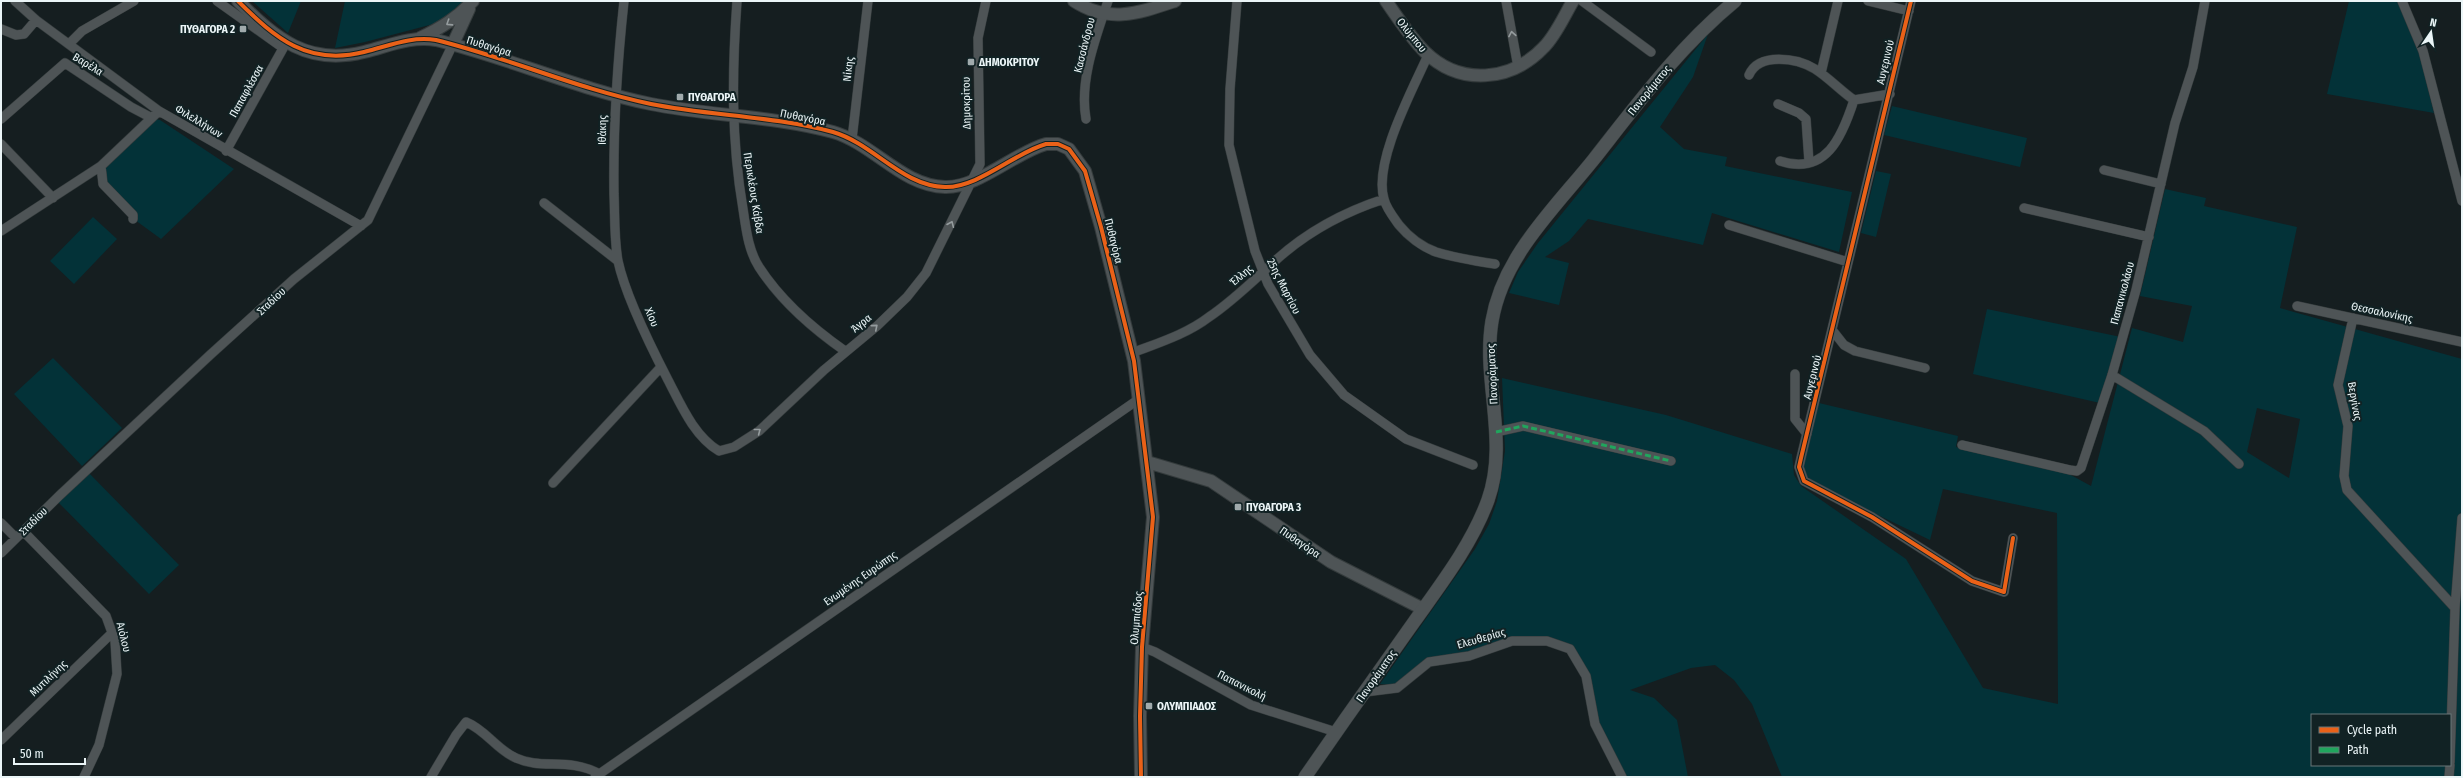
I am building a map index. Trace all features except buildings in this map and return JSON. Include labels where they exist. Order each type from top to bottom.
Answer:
[{"type":"main road","name":"Πανοράματος","points":[[1305,777],[1423,609],[1462,550],[1484,509],[1495,472],[1496,432],[1490,360],[1490,334],[1496,301],[1512,264],[1542,222],[1665,70],[1703,28],[1735,1]]},
{"type":"street","name":"Φιλελλήνων","points":[[15,1],[36,20],[159,111],[226,151],[361,226]]},
{"type":"street","points":[[69,44],[82,31],[134,1]]},
{"type":"street","points":[[217,1],[285,46]]},
{"type":"street","name":"Πυθαγόρα","points":[[238,1],[285,46],[313,54],[337,57],[420,38],[453,44],[614,95],[652,104],[804,126],[852,139],[904,173],[924,184],[950,187],[972,180],[1046,144],[1058,144],[1073,153],[1085,171],[1091,190],[1132,353],[1147,462],[1211,481],[1331,562],[1423,609]]},
{"type":"street","points":[[420,38],[461,15],[473,1]]},
{"type":"street","name":"Σταδίου","points":[[1,553],[111,446],[294,279],[361,226],[371,216],[473,1]]},
{"type":"street","name":"Ιθάκης","points":[[618,260],[613,149],[614,95],[624,1]]},
{"type":"street","name":"Περικλέους Κάβδα","points":[[737,1],[732,115],[736,165],[748,238],[758,266],[799,315],[845,352]]},
{"type":"street","name":"Νίκης","points":[[852,139],[868,1]]},
{"type":"street","name":"Δημοκρίτου","points":[[972,180],[979,168],[980,157],[978,127],[978,38],[986,1]]},
{"type":"street","points":[[1074,1],[1104,15],[1142,12],[1175,1]]},
{"type":"street","name":"Κασσάνδρου","points":[[1086,119],[1084,109],[1088,67],[1108,1]]},
{"type":"street","name":"25ης Μαρτίου","points":[[1237,1],[1228,138],[1232,161],[1262,273],[1304,346],[1324,374],[1344,395],[1406,439],[1473,465]]},
{"type":"street","name":"Ολύμπου","points":[[1386,1],[1413,39],[1428,55],[1452,69],[1476,76],[1499,75],[1518,67],[1546,45],[1573,1]]},
{"type":"street","points":[[1506,1],[1518,67]]},
{"type":"street","points":[[1582,1],[1651,52]]},
{"type":"street","points":[[1821,73],[1838,1]]},
{"type":"street","points":[[1868,1],[1909,11]]},
{"type":"street","name":"Αυγερινού","points":[[1911,1],[1890,94],[1799,467],[1804,480],[1872,517],[1982,586],[2004,592],[2013,538]]},
{"type":"street","name":"Παπανικολάου","points":[[1962,445],[2077,471],[2082,468],[2112,376],[2149,237],[2175,122],[2193,67],[2205,1]]},
{"type":"street","points":[[2402,1],[2423,51],[2462,200]]},
{"type":"street","points":[[1,29],[16,35],[24,34],[36,20]]},
{"type":"street","name":"Παπαφλέσσα","points":[[226,151],[285,46]]},
{"type":"street","points":[[1428,55],[1397,124],[1386,159],[1382,183],[1384,199],[1394,218],[1406,234],[1434,251],[1495,264]]},
{"type":"street","points":[[1749,75],[1752,67],[1760,62],[1771,60],[1803,64],[1821,73],[1854,100],[1890,94]]},
{"type":"street","name":"Βαρέλα","points":[[1,119],[65,63],[132,107],[150,117]]},
{"type":"street","points":[[1780,161],[1793,165],[1816,162],[1829,154],[1847,122],[1854,100]]},
{"type":"street","points":[[1778,104],[1799,113],[1806,119],[1809,162]]},
{"type":"street","points":[[1,231],[101,166],[150,117],[159,111]]},
{"type":"street","points":[[1,144],[53,198]]},
{"type":"street","points":[[101,166],[103,184],[133,215],[133,219]]},
{"type":"street","points":[[2104,170],[2161,184]]},
{"type":"street","name":"Άγρα","points":[[725,450],[742,443],[759,431],[845,352],[877,326],[907,297],[926,273],[972,180]]},
{"type":"street","name":"Έλλης","points":[[1132,353],[1175,336],[1210,317],[1316,229],[1359,207],[1384,199]]},
{"type":"street","points":[[544,203],[618,260]]},
{"type":"street","points":[[2024,208],[2149,237]]},
{"type":"street","points":[[1730,225],[1848,262]]},
{"type":"street","name":"Χίου","points":[[618,260],[626,286],[661,367],[696,430],[709,445],[719,451],[725,450]]},
{"type":"street","name":"Θεσσαλονίκης","points":[[2297,306],[2462,342]]},
{"type":"street","name":"Βεργίνας","points":[[2353,318],[2338,385],[2348,426],[2344,476],[2347,490],[2455,608]]},
{"type":"street","points":[[1832,331],[1844,345],[1855,350],[1925,368]]},
{"type":"street","points":[[553,483],[661,367]]},
{"type":"street","points":[[1795,374],[1795,419],[1807,434]]},
{"type":"street","points":[[2112,376],[2204,431],[2239,464]]},
{"type":"street","name":"Ενωμένης Ευρώπης","points":[[598,775],[1139,399]]},
{"type":"street","points":[[1496,432],[1523,426],[1671,461]]},
{"type":"street","name":"Ολυμπιάδος","points":[[1141,777],[1140,716],[1142,647],[1153,517],[1147,462]]},
{"type":"street","points":[[2451,731],[2455,608],[2462,518]]},
{"type":"street","points":[[1,523],[16,538]]},
{"type":"street","name":"Αιόλου","points":[[23,531],[106,616],[118,652],[118,674],[99,745],[84,777]]},
{"type":"street","name":"Μυτιλήνης","points":[[1,740],[112,633]]},
{"type":"street","name":"Ελευθερίας","points":[[1365,692],[1397,688],[1429,662],[1469,656],[1512,641],[1547,641],[1570,650],[1586,676],[1595,724],[1622,777]]},
{"type":"street","name":"Παπανικολή","points":[[1142,647],[1155,652],[1258,708],[1336,732]]},
{"type":"street","points":[[431,777],[456,735],[466,722],[475,726],[515,758],[533,762],[577,764],[598,775]]},
{"type":"street","points":[[2449,777],[2450,766]]},
{"type":"shaded area","points":[[252,1],[301,1],[288,33]]},
{"type":"shaded area","points":[[345,1],[464,1],[441,22],[365,42],[335,48]]},
{"type":"shaded area","points":[[2349,1],[2398,1],[2419,51],[2434,113],[2327,94]]},
{"type":"shaded area","points":[[1708,34],[1693,77],[1660,127],[1684,149],[1727,157],[1725,166],[1852,192],[1839,252],[1712,213],[1703,245],[1588,219],[1569,241],[1545,257],[1569,263],[1559,305],[1509,293],[1518,272],[1538,243]]},
{"type":"shaded area","points":[[1892,106],[2027,138],[2020,167],[1884,135]]},
{"type":"shaded area","points":[[155,119],[160,120],[234,169],[161,239],[135,220],[105,183],[104,167]]},
{"type":"shaded area","points":[[1876,171],[1891,174],[1876,237],[1861,233]]},
{"type":"shaded area","points":[[2165,189],[2206,198],[2204,206],[2297,227],[2280,308],[2462,359],[2462,777],[1782,777],[1752,704],[1734,680],[1715,665],[1691,668],[1630,690],[1654,698],[1677,720],[1688,777],[1626,777],[1600,726],[1594,706],[1571,650],[1524,639],[1471,657],[1442,657],[1400,682],[1391,685],[1380,684],[1475,549],[1489,524],[1497,501],[1505,451],[1502,378],[1666,415],[1792,454],[1794,475],[1801,486],[1906,559],[1983,688],[2058,704],[2057,513],[1943,489],[1930,540],[1803,479],[1802,458],[1819,403],[1958,436],[1956,447],[2069,474],[2091,486],[2132,328],[2183,342],[2192,306],[2140,296]],"holes":[[[2257,408],[2300,419],[2289,478],[2247,452]]]},
{"type":"shaded area","points":[[93,217],[117,239],[74,284],[50,261]]},
{"type":"shaded area","points":[[1987,309],[2121,337],[2100,403],[1973,374]]},
{"type":"shaded area","points":[[53,358],[122,428],[82,466],[14,394]]},
{"type":"shaded area","points":[[88,472],[179,565],[149,594],[58,502]]},
{"type":"marked path","points":[[1496,432],[1523,426],[1671,461]]},
{"type":"cycle path","points":[[238,1],[252,15],[280,38],[294,46],[310,52],[326,55],[344,55],[364,52],[408,40],[436,40],[490,55],[570,82],[624,98],[674,108],[765,119],[833,132],[862,146],[915,180],[930,185],[945,187],[958,186],[970,182],[1034,148],[1046,144],[1058,144],[1069,149],[1085,171],[1101,227],[1134,361],[1153,517],[1142,647],[1140,716],[1141,777]]},
{"type":"cycle path","points":[[1911,1],[1799,467],[1804,481],[1872,517],[1972,581],[2004,592],[2013,538]]},
{"type":"place","name":"ΠΥΘΑΓΟΡΑ 2","points":[[243,29]]},
{"type":"place","name":"ΔΗΜΟΚΡΙΤΟΥ","points":[[971,62]]},
{"type":"place","name":"ΠΥΘΑΓΟΡΑ","points":[[680,97]]},
{"type":"place","name":"ΠΥΘΑΓΟΡΑ 3","points":[[1238,507]]},
{"type":"place","name":"ΟΛΥΜΠΙΑΔΟΣ","points":[[1149,706]]}]
